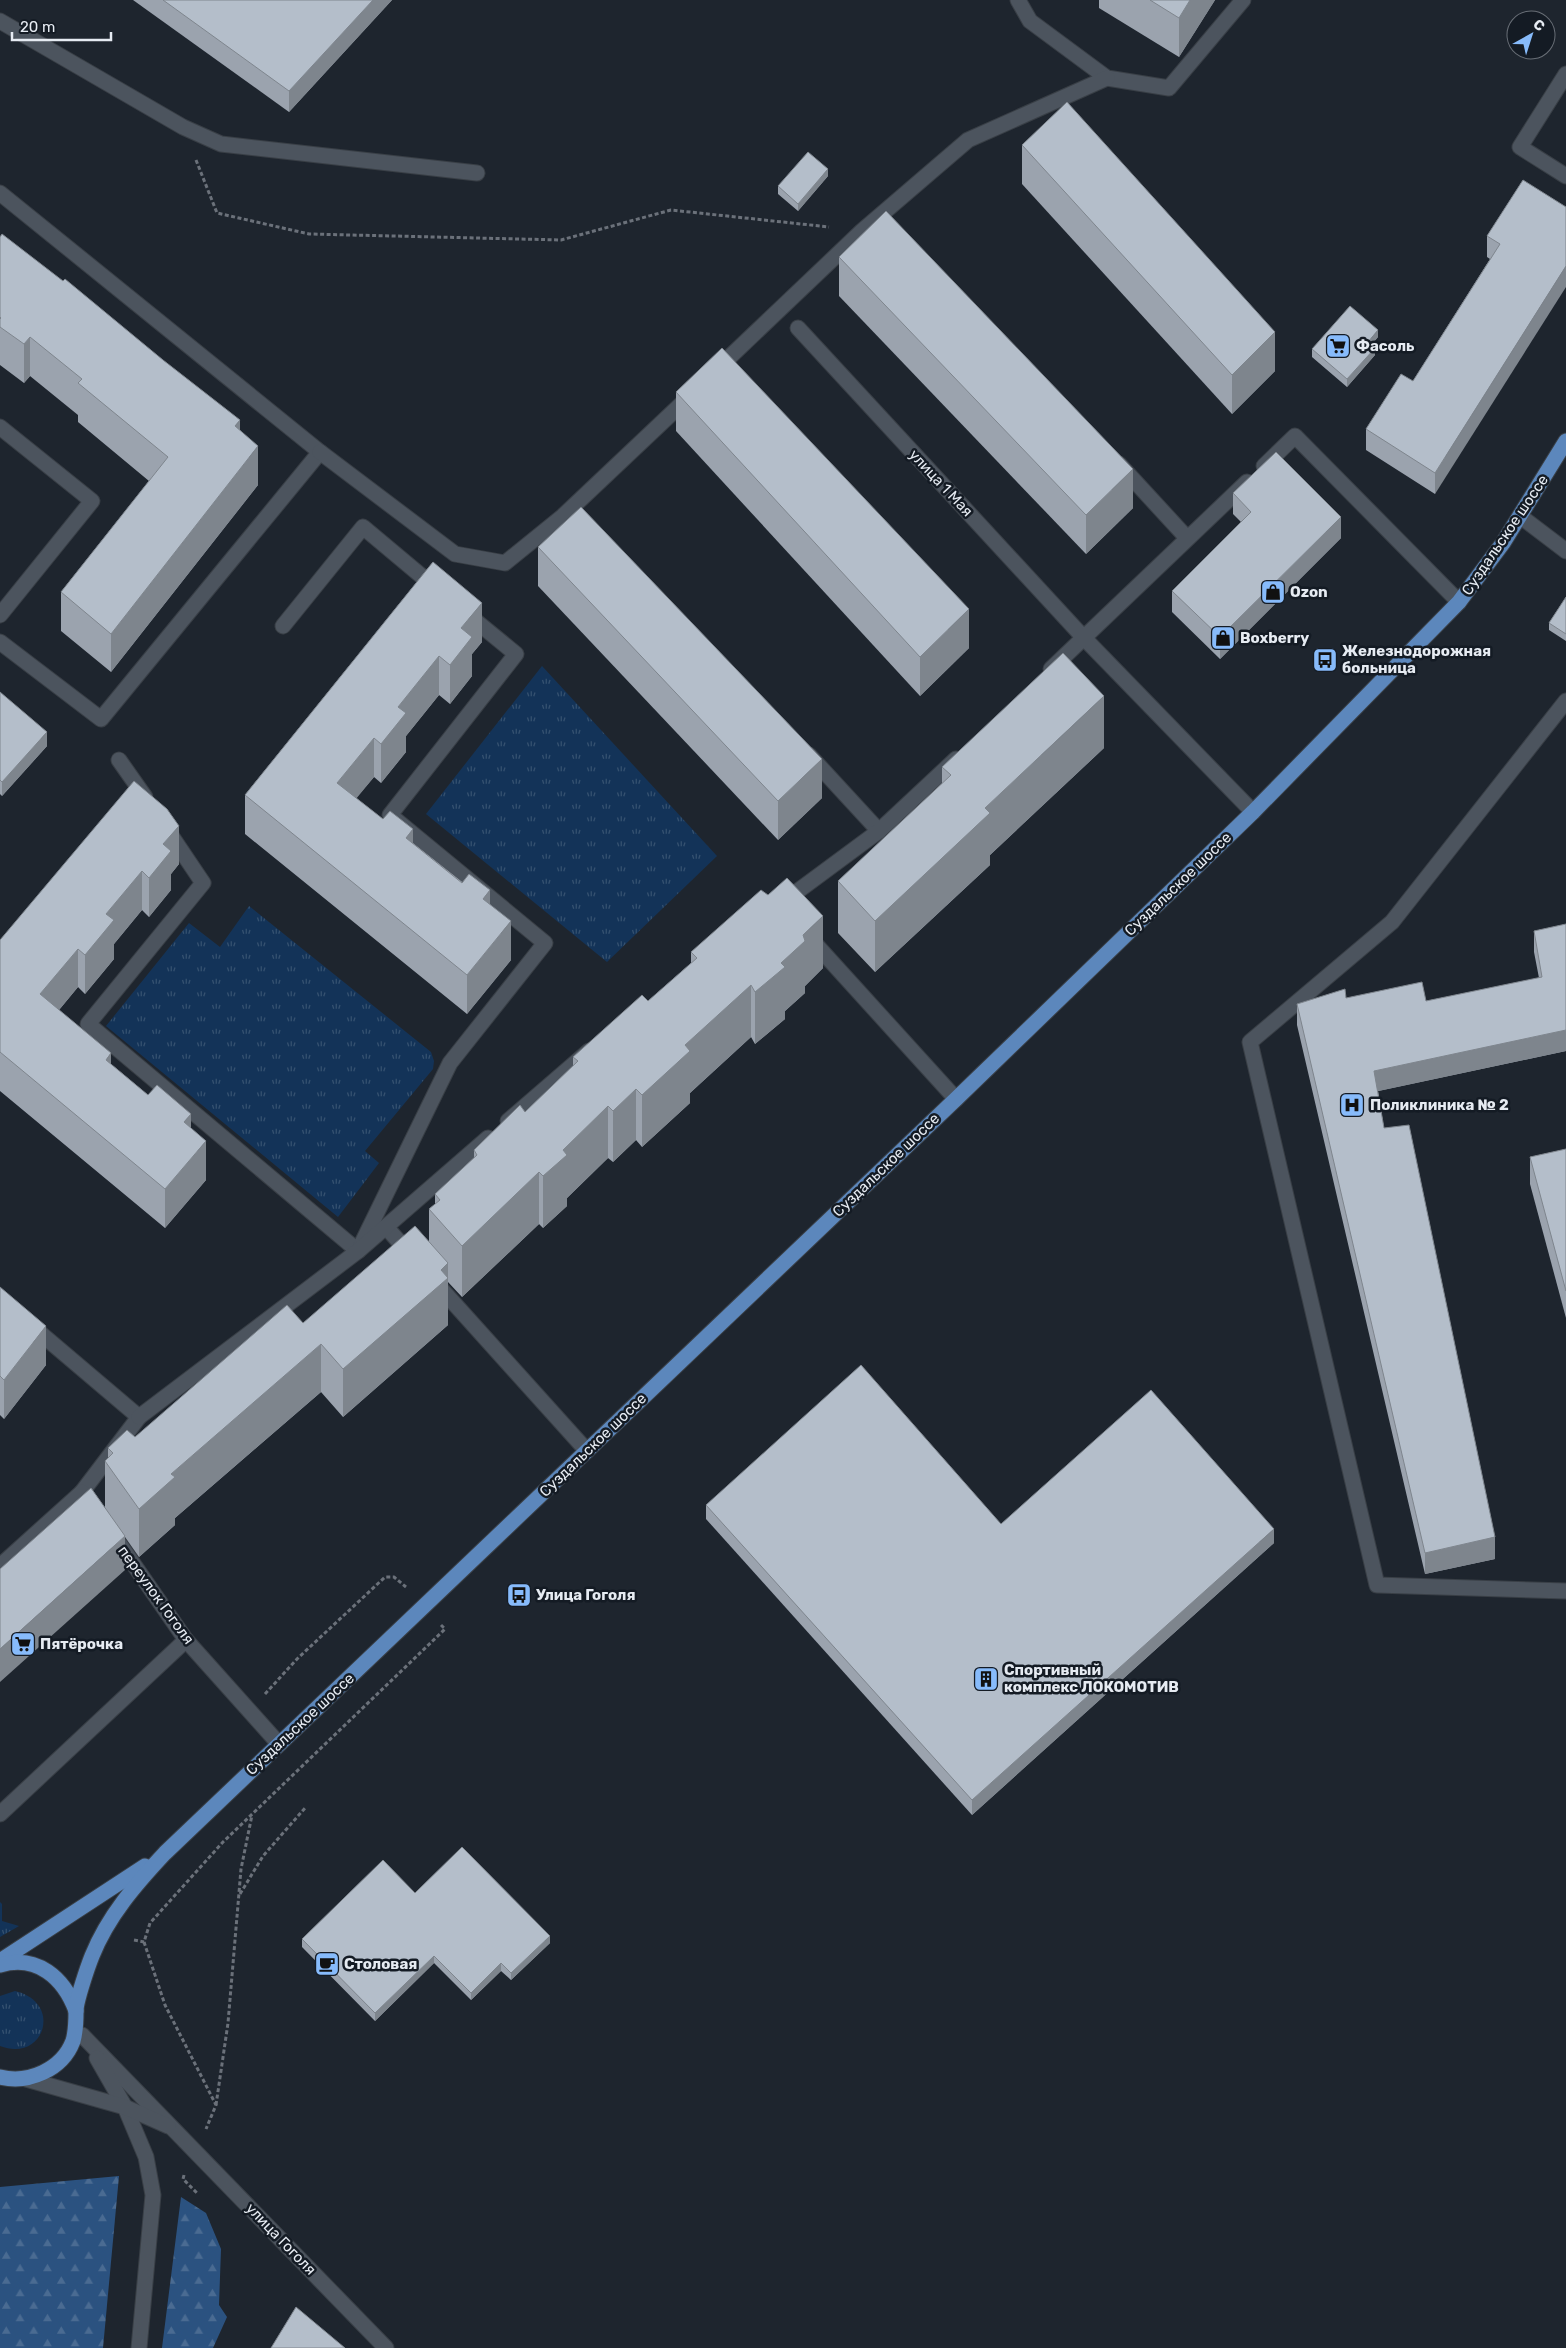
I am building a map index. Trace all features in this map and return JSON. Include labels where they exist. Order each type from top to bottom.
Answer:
[{"type":"main road","name":"Суздальское шоссе","points":[[26,2079],[45,2072],[61,2060],[72,2042],[78,2023],[92,1956],[105,1930],[135,1886],[165,1853],[956,1099],[1253,812],[1459,602],[1520,516],[1566,441]]},
{"type":"main road","name":"Суздальское шоссе","points":[[0,1961],[165,1853]]},
{"type":"main road","points":[[0,1966],[8,1963],[26,1963],[45,1969],[59,1979],[70,1995],[78,2023]]},
{"type":"main road","points":[[0,2076],[26,2079]]},
{"type":"street","points":[[1018,0],[1030,21],[1107,78],[1169,88],[1243,0]]},
{"type":"street","points":[[0,21],[183,127],[221,144],[477,173]]},
{"type":"street","points":[[1566,74],[1520,148],[1566,176]]},
{"type":"street","points":[[0,194],[320,452],[455,554],[505,563],[563,516],[862,231],[968,140],[1107,78]]},
{"type":"street","name":"улица 1 Мая","points":[[798,328],[1084,638],[1253,812]]},
{"type":"street","points":[[0,427],[92,501],[0,615]]},
{"type":"street","points":[[1041,678],[1295,436],[1459,602]]},
{"type":"street","points":[[1107,451],[1187,538]]},
{"type":"street","points":[[0,642],[101,719],[320,452]]},
{"type":"street","points":[[1520,516],[1566,551]]},
{"type":"street","points":[[283,626],[363,527],[516,654],[390,815],[545,943],[450,1063],[358,1251]]},
{"type":"street","points":[[1566,701],[1392,922],[1250,1042],[1377,1585],[1566,1591]]},
{"type":"street","points":[[799,745],[879,831]]},
{"type":"street","points":[[778,909],[879,831],[964,752]]},
{"type":"street","points":[[119,760],[203,883],[88,1024],[358,1251]]},
{"type":"street","points":[[799,927],[956,1099]]},
{"type":"street","points":[[0,1566],[82,1492],[139,1417],[358,1251],[599,1042]]},
{"type":"street","points":[[386,1227],[587,1450]]},
{"type":"street","points":[[0,1299],[139,1417]]},
{"type":"street","name":"переулок Гоголя","points":[[82,1492],[186,1640],[279,1744]]},
{"type":"street","points":[[0,1814],[186,1640]]},
{"type":"street","points":[[78,2023],[125,2107],[146,2157],[154,2195],[139,2348]]},
{"type":"street","name":"улица Гоголя","points":[[78,2023],[176,2130],[386,2348]]},
{"type":"street","name":"улица Гоголя","points":[[26,2079],[125,2107],[176,2130]]},
{"type":"path","points":[[183,127],[216,213],[309,234],[561,240],[671,210],[862,231]]},
{"type":"path","points":[[250,1711],[297,1658],[379,1582],[390,1576],[399,1580],[406,1587]]},
{"type":"path","points":[[216,2105],[165,2005],[144,1942],[150,1923],[223,1842],[445,1629],[441,1625]]},
{"type":"path","points":[[238,1897],[263,1856],[305,1808]]},
{"type":"path","points":[[205,2131],[216,2105],[228,2023],[241,1869],[252,1814]]},
{"type":"path","points":[[134,1940],[144,1942]]},
{"type":"green space","points":[[542,666],[717,856],[607,962],[426,814]]},
{"type":"green space","points":[[249,906],[431,1052],[434,1061],[433,1069],[365,1151],[379,1163],[338,1217],[106,1026],[189,923],[220,947]]},
{"type":"green space","points":[[0,1902],[2,1904],[2,1921],[19,1926],[0,1937]]},
{"type":"green space","points":[[15,1991],[30,1997],[39,2007],[43,2018],[42,2029],[37,2039],[28,2046],[16,2049],[0,2046],[0,1996]]},
{"type":"green space","points":[[119,2176],[103,2348],[0,2348],[0,2187]]},
{"type":"green space","points":[[181,2197],[206,2213],[221,2249],[219,2305],[227,2317],[213,2348],[162,2348]]},
{"type":"building","points":[[163,0],[373,0],[289,91]]},
{"type":"building","points":[[1150,0],[1190,0],[1179,18]]},
{"type":"building","points":[[1067,102],[1275,332],[1232,375],[1022,145]]},
{"type":"building","points":[[808,152],[828,169],[798,204],[778,186]]},
{"type":"building","points":[[1523,180],[1566,207],[1566,266],[1435,473],[1366,429],[1401,374],[1413,381],[1500,244],[1487,236]]},
{"type":"building","points":[[886,211],[1133,469],[1086,515],[839,257]]},
{"type":"building","points":[[2,234],[63,281],[65,279],[163,360],[240,420],[235,426],[258,446],[111,634],[61,592],[168,457],[78,383],[82,379],[30,337],[24,344],[0,327],[0,237]]},
{"type":"building","points":[[1350,306],[1378,330],[1368,342],[1375,348],[1347,379],[1312,349]]},
{"type":"building","points":[[722,348],[969,609],[920,657],[676,392]]},
{"type":"building","points":[[1276,452],[1341,517],[1220,637],[1172,591],[1251,512],[1233,493]]},
{"type":"building","points":[[581,507],[822,759],[778,801],[538,547]]},
{"type":"building","points":[[433,562],[482,603],[461,628],[472,637],[450,665],[439,656],[398,707],[406,713],[381,744],[374,738],[337,783],[383,819],[390,811],[413,829],[406,838],[462,883],[469,874],[490,890],[483,899],[511,921],[467,975],[245,795]]},
{"type":"building","points":[[1566,597],[1566,634],[1549,623]]},
{"type":"building","points":[[1063,653],[1104,696],[985,808],[990,813],[875,921],[838,881],[951,775],[942,767]]},
{"type":"building","points":[[0,692],[47,732],[2,782],[0,780]]},
{"type":"building","points":[[134,781],[167,809],[179,826],[163,844],[171,851],[149,878],[142,871],[106,914],[114,920],[85,955],[78,949],[40,994],[111,1053],[106,1060],[148,1095],[157,1085],[191,1114],[184,1122],[206,1141],[165,1189],[0,1052],[0,940]]},
{"type":"building","points":[[787,878],[823,916],[803,935],[805,941],[781,963],[785,967],[755,992],[751,985],[685,1045],[690,1051],[642,1095],[636,1089],[613,1111],[608,1106],[563,1150],[567,1155],[543,1176],[539,1172],[462,1246],[429,1209],[440,1200],[435,1194],[477,1155],[474,1150],[520,1105],[525,1112],[578,1061],[573,1057],[642,995],[648,1001],[697,958],[691,952],[761,890],[768,895]]},
{"type":"building","points":[[1566,924],[1566,1030],[1374,1071],[1384,1128],[1409,1125],[1495,1537],[1425,1553],[1297,1004],[1345,989],[1346,998],[1422,982],[1426,1001],[1542,977],[1534,931]]},
{"type":"building","points":[[1566,1149],[1566,1291],[1530,1157]]},
{"type":"building","points":[[415,1226],[448,1263],[441,1270],[448,1278],[343,1369],[321,1344],[171,1474],[175,1477],[139,1509],[105,1461],[113,1453],[108,1448],[127,1430],[135,1437],[287,1305],[303,1323]]},
{"type":"building","points":[[0,1287],[46,1326],[4,1380],[0,1376]]},
{"type":"building","name":"Спортивный комплекс ЛОКОМОТИВ","points":[[861,1365],[1001,1524],[1151,1390],[1274,1529],[972,1800],[706,1505]]},
{"type":"building","points":[[91,1488],[125,1536],[0,1649],[0,1569]]},
{"type":"building","points":[[462,1847],[550,1936],[511,1973],[501,1963],[471,1993],[434,1956],[375,2013],[302,1939],[383,1860],[415,1893]]},
{"type":"building","points":[[296,2307],[345,2348],[271,2348]]},
{"type":"place","name":"Фасоль","points":[[1338,346]]},
{"type":"place","name":"Ozon","points":[[1273,592]]},
{"type":"place","name":"Boxberry","points":[[1223,638]]},
{"type":"place","name":"Железнодорожная больница","points":[[1325,660]]},
{"type":"place","name":"Поликлиника № 2","points":[[1352,1105]]},
{"type":"place","name":"Улица Гоголя","points":[[519,1595]]},
{"type":"place","name":"Пятёрочка","points":[[23,1644]]},
{"type":"place","name":"Спортивный комплекс ЛОКОМОТИВ","points":[[986,1679]]},
{"type":"place","name":"Столовая","points":[[327,1964]]}]
